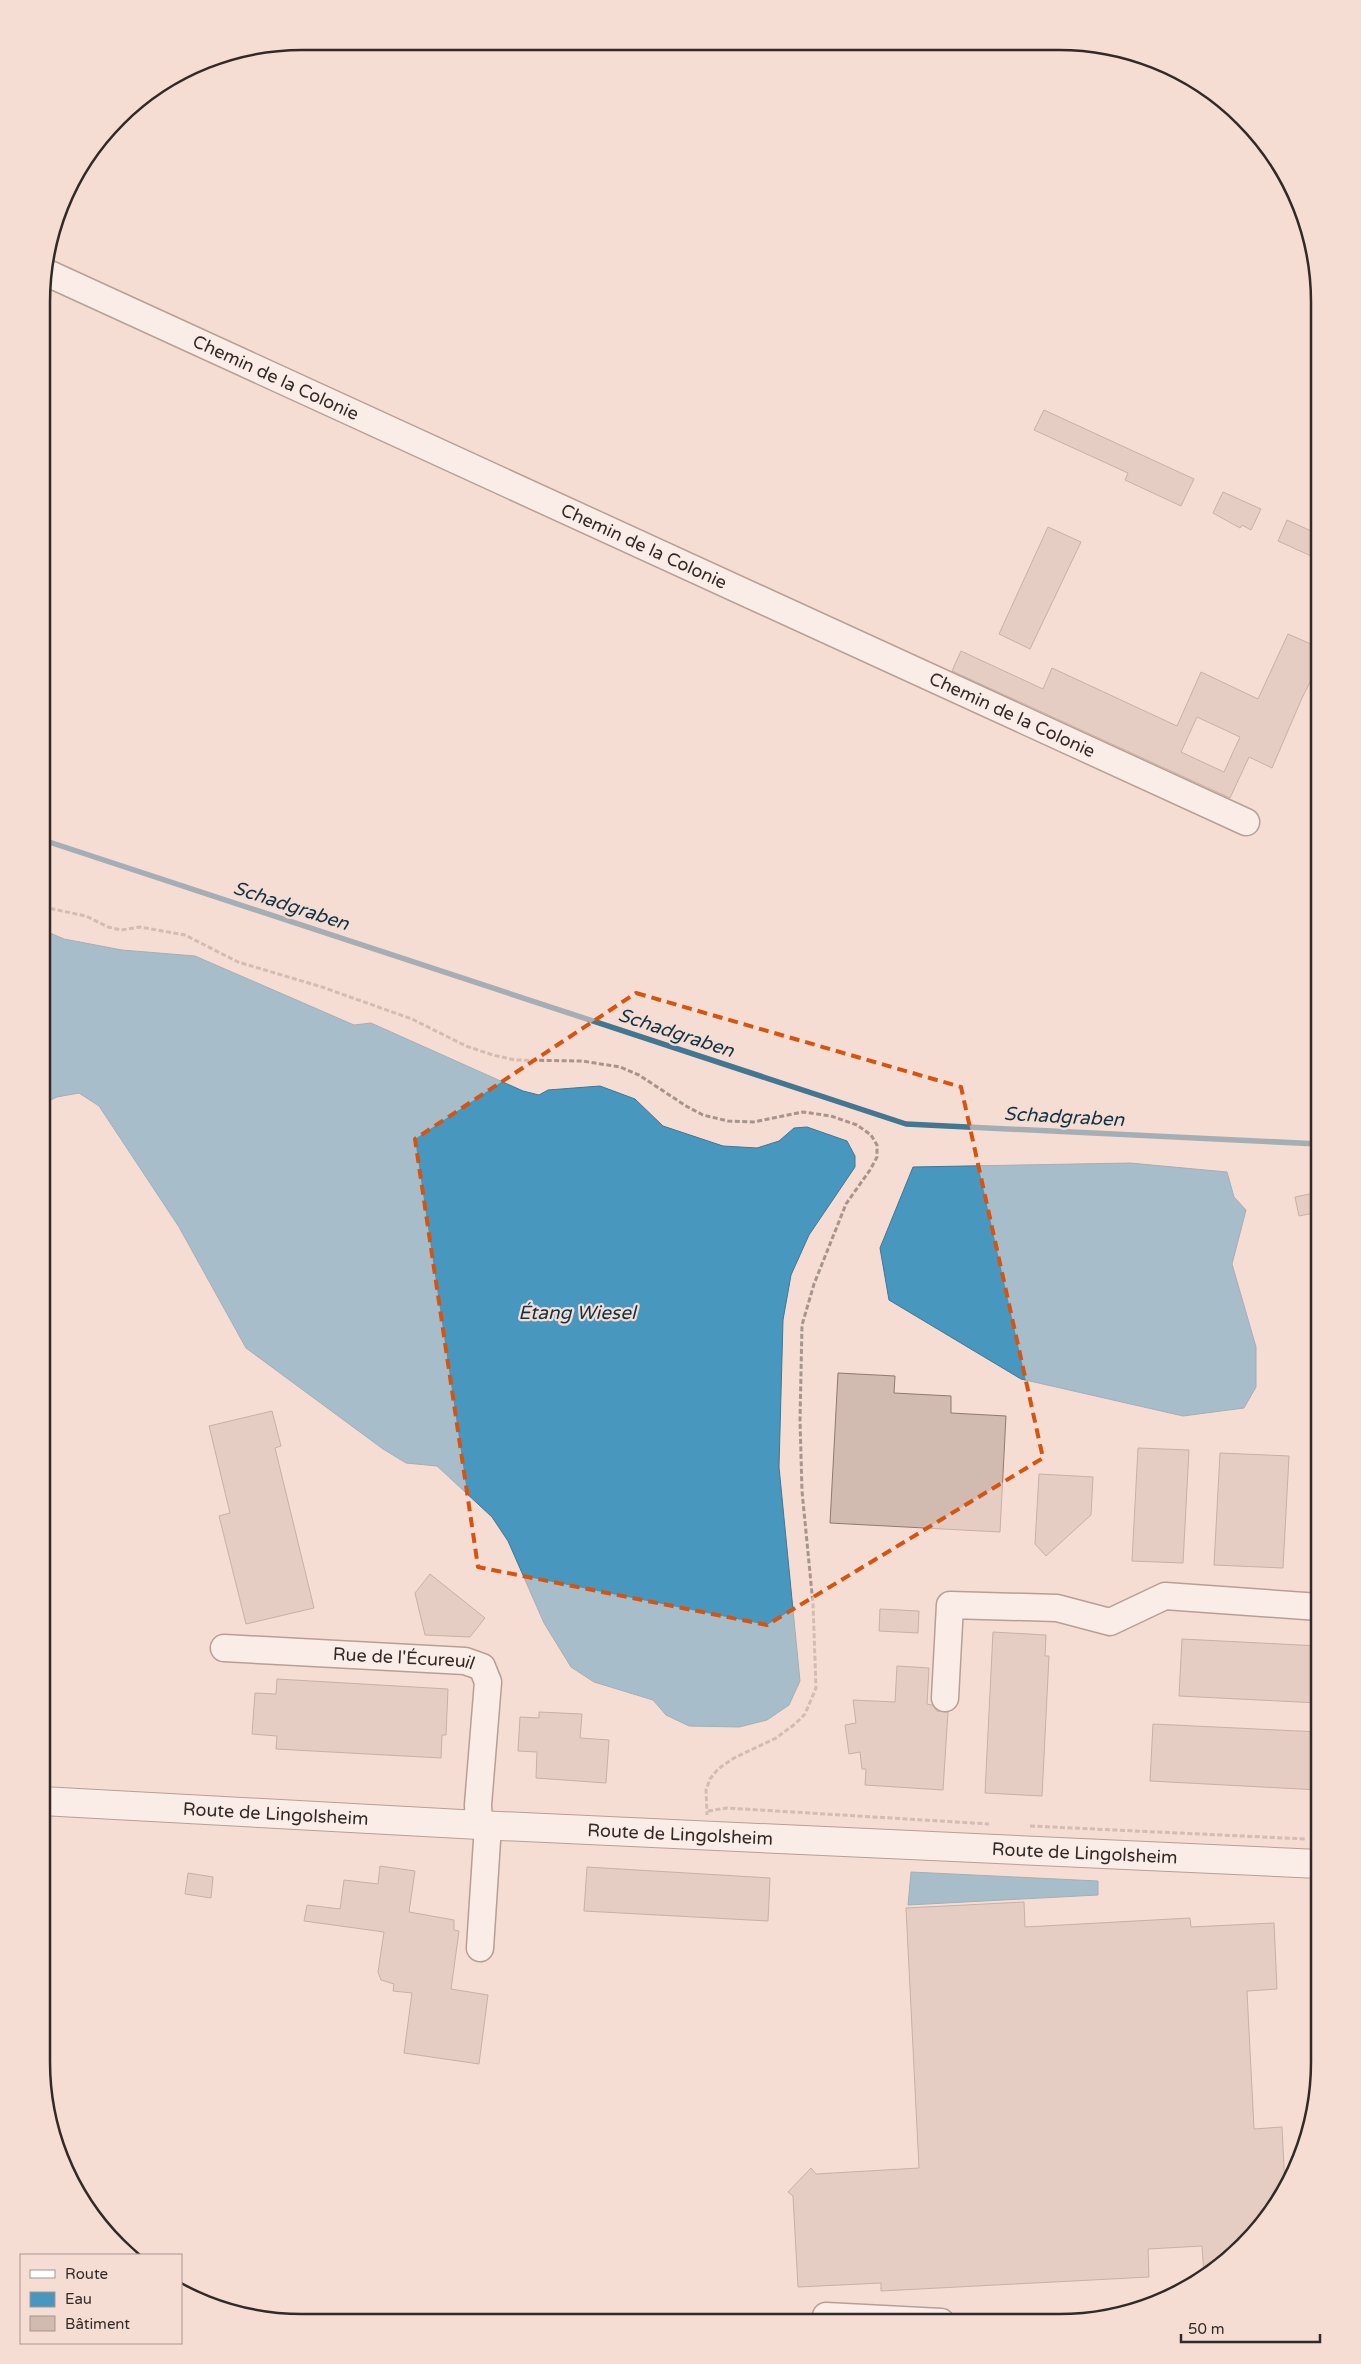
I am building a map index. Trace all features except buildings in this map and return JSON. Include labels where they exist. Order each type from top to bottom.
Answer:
[{"type":"main road","name":"Route de Lingolsheim","points":[[50,1801],[706,1836],[1311,1864]]},
{"type":"street","name":"Chemin de la Colonie","points":[[52,275],[1246,822]]},
{"type":"street","points":[[945,1698],[950,1605],[1057,1608],[1110,1622],[1165,1596],[1311,1606]]},
{"type":"street","name":"Rue de l'Écureuil","points":[[224,1648],[465,1661],[482,1667],[488,1682],[478,1805],[484,1825],[480,1948]]},
{"type":"path","points":[[50,908],[86,916],[108,927],[121,930],[140,927],[185,935],[238,962],[412,1019],[466,1046],[493,1055],[515,1060],[591,1061],[620,1067],[639,1074],[686,1106],[703,1115],[728,1121],[753,1122],[803,1112],[831,1116],[857,1125],[872,1134],[877,1145],[877,1157],[846,1204],[814,1284],[802,1325],[800,1420],[802,1491],[813,1604],[816,1688],[809,1708],[795,1724],[776,1738],[734,1758],[718,1769],[710,1779],[706,1790],[706,1836]]},
{"type":"highlighted area","points":[[636,993],[961,1087],[1043,1458],[767,1625],[478,1567],[415,1139]]},
{"type":"water","name":"Étang Wiesel","points":[[50,933],[64,939],[122,950],[195,956],[354,1025],[371,1023],[523,1091],[539,1095],[548,1090],[600,1086],[635,1099],[663,1126],[723,1146],[757,1148],[779,1141],[794,1128],[807,1127],[847,1141],[855,1156],[855,1167],[809,1235],[791,1275],[783,1320],[779,1467],[800,1681],[789,1705],[767,1720],[739,1727],[689,1726],[666,1715],[653,1700],[594,1682],[571,1667],[544,1623],[508,1541],[492,1517],[437,1466],[406,1463],[383,1449],[246,1348],[179,1227],[99,1106],[79,1093],[50,1100]]},
{"type":"water","points":[[1130,1163],[1227,1172],[1234,1197],[1246,1210],[1232,1264],[1256,1347],[1256,1387],[1244,1408],[1183,1416],[1021,1379],[889,1300],[880,1248],[913,1167]]},
{"type":"water","points":[[911,1872],[1098,1881],[1098,1895],[908,1905]]},
{"type":"waterway","name":"Schadgraben","points":[[50,842],[906,1124],[1311,1144]]}]
